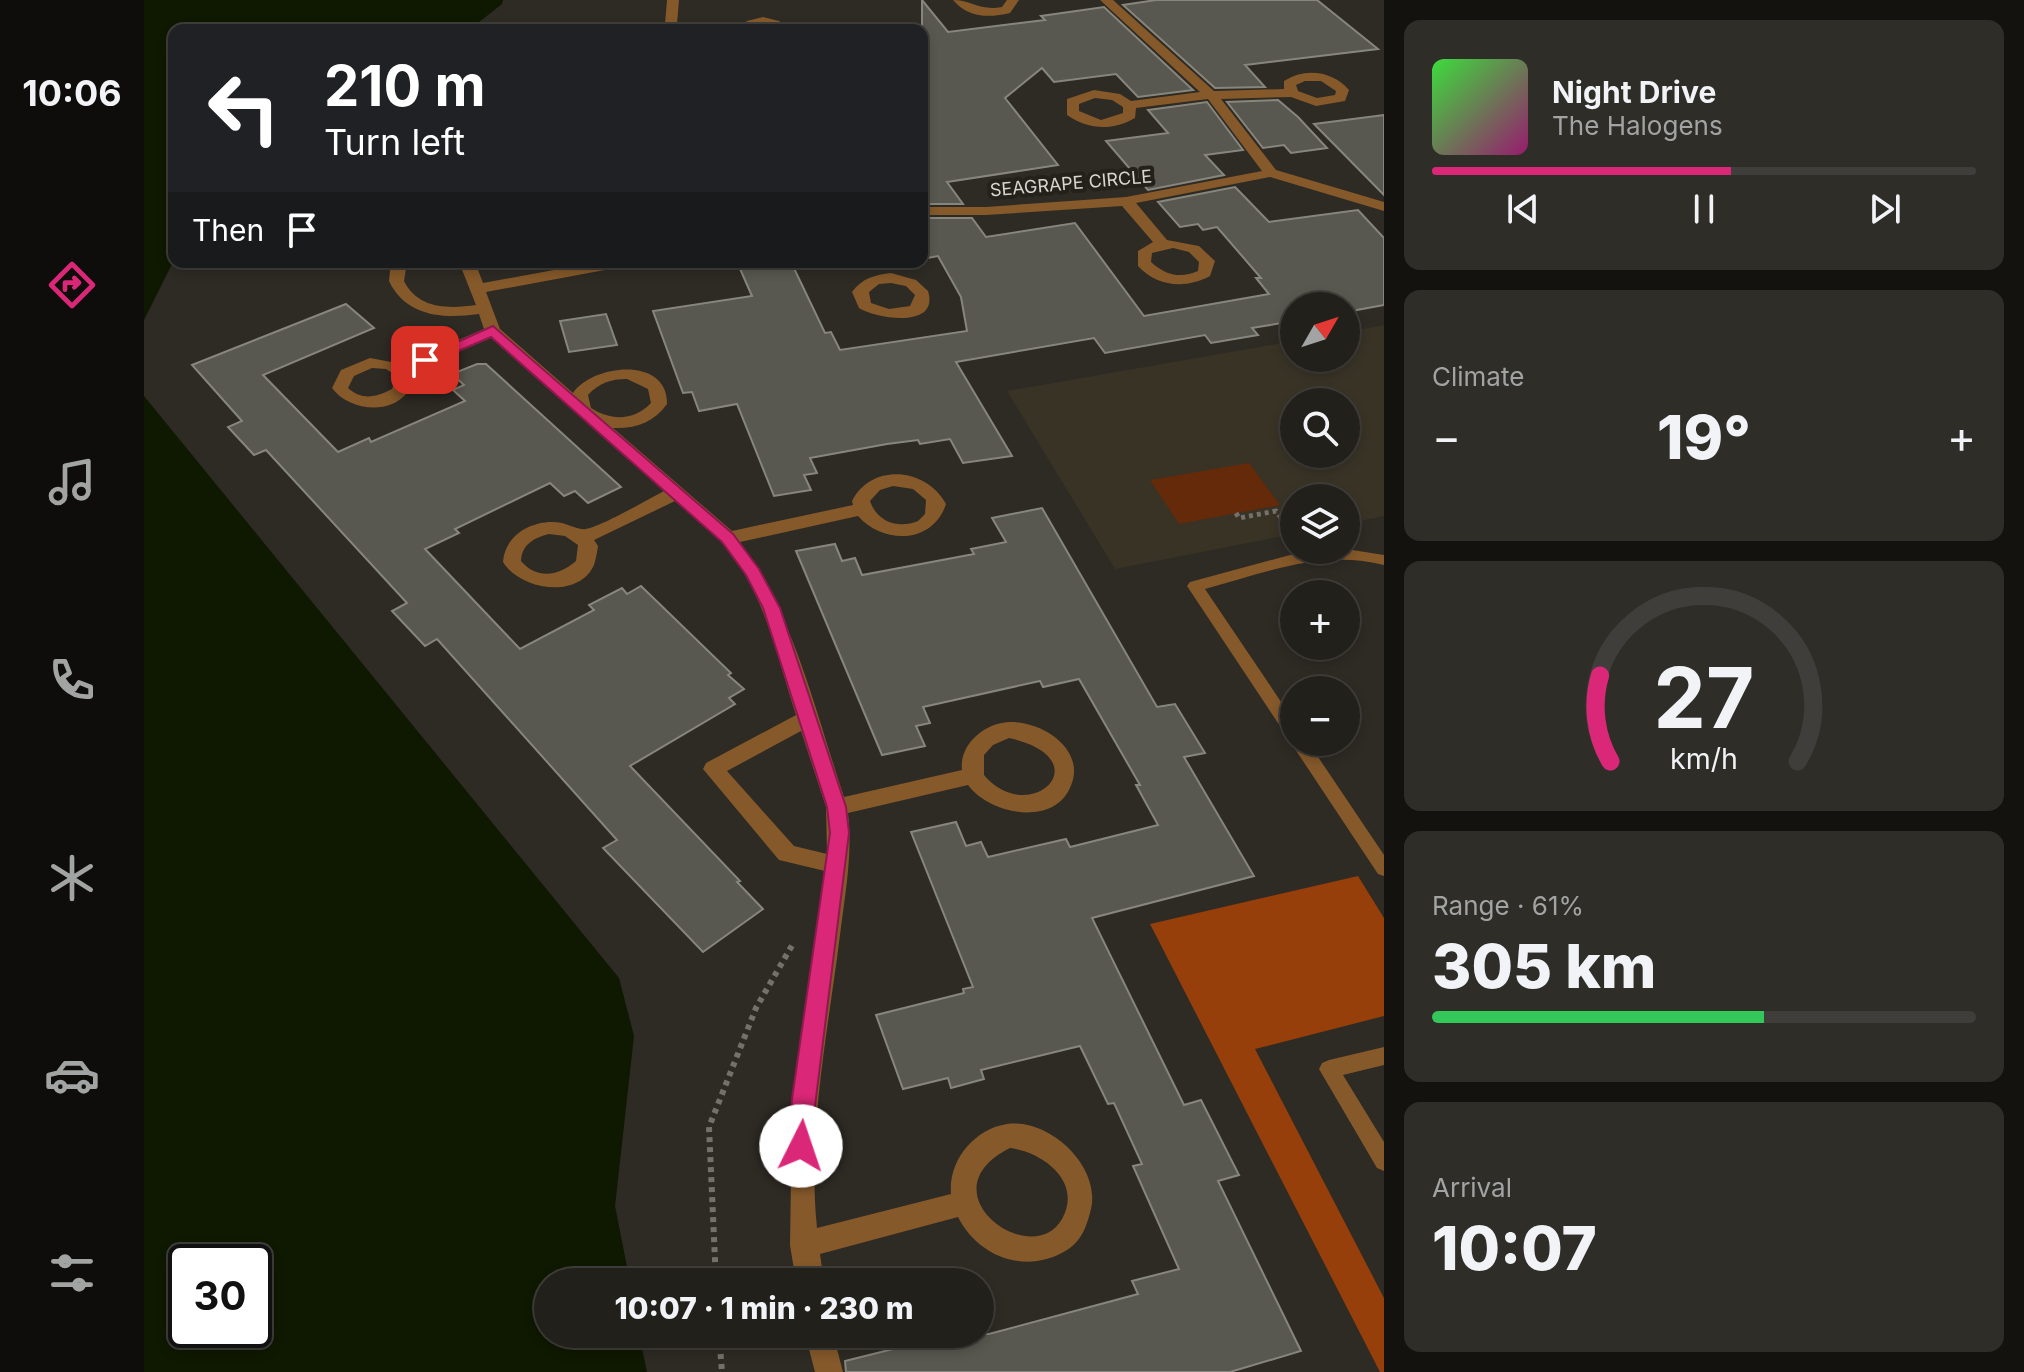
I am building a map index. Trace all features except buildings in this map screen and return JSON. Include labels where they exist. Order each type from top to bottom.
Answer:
[{"type":"street","points":[[670,24],[673,0]]},
{"type":"street","points":[[959,0],[965,8],[990,13],[1006,10],[1013,0]]},
{"type":"street","points":[[1106,0],[1211,95],[1271,173],[1384,207]]},
{"type":"street","points":[[755,24],[775,24]]},
{"type":"street","points":[[1129,105],[1211,95],[1292,93]]},
{"type":"street","name":"SEAGRAPE CIRCLE","points":[[928,211],[986,211],[1126,201],[1271,173]]},
{"type":"street","points":[[1126,201],[1162,244]]},
{"type":"street","points":[[396,268],[399,287],[424,309],[448,312],[479,299],[598,268]]},
{"type":"street","points":[[469,268],[493,331],[728,538],[753,573],[771,608],[837,807],[840,833],[804,1099],[799,1170],[807,1268]]},
{"type":"street","points":[[872,268],[880,279]]},
{"type":"street","points":[[402,370],[493,331]]},
{"type":"street","points":[[583,538],[678,492]]},
{"type":"street","points":[[728,538],[862,509]]},
{"type":"street","points":[[808,718],[713,769],[787,854],[838,865]]},
{"type":"street","points":[[1009,730],[1040,736],[1053,745],[1067,767],[1060,790],[1037,803],[1022,804],[992,795],[974,775],[971,762],[974,751],[983,740],[1009,730]]},
{"type":"street","points":[[837,807],[974,775]]},
{"type":"street","points":[[1008,1136],[1027,1136],[1045,1143],[1061,1155],[1081,1189],[1080,1208],[1074,1225],[1062,1239],[1045,1247],[1025,1250],[1005,1245],[987,1235],[973,1220],[964,1203],[962,1184],[966,1166],[976,1151],[990,1141],[1008,1136]]},
{"type":"street","points":[[803,1245],[964,1203]]},
{"type":"street","points":[[823,1348],[829,1372]]},
{"type":"lane","points":[[1280,713],[1195,586],[1322,554],[1380,557],[1384,570]]},
{"type":"lane","points":[[1308,756],[1384,869]]},
{"type":"lane","points":[[1384,1056],[1329,1069],[1384,1161]]},
{"type":"path","points":[[1236,513],[1239,518],[1276,511],[1280,516]]},
{"type":"path","points":[[715,1268],[709,1127],[756,1008],[800,930]]},
{"type":"path","points":[[720,1348],[722,1372]]},
{"type":"shaded area","points":[[144,0],[503,0],[477,24],[168,24],[170,268],[144,320]]},
{"type":"shaded area","points":[[1384,325],[1384,516],[1360,521],[1360,484],[1280,484],[1280,537],[1115,569],[1007,391],[1280,343],[1280,372],[1360,372],[1360,329]]},
{"type":"shaded area","points":[[144,396],[619,978],[634,1036],[615,1206],[627,1268],[534,1268],[534,1348],[642,1348],[647,1372],[144,1372]]},
{"type":"shaded area","points":[[1249,463],[1280,505],[1179,524],[1150,480]]},
{"type":"shaded area","points":[[1358,876],[1384,918],[1384,1016],[1255,1049],[1384,1298],[1384,1372],[1380,1372],[1150,924]]},
{"type":"route","points":[[425,360],[493,331],[728,538],[753,573],[771,608],[837,807],[840,833],[804,1099],[801,1146]]}]
